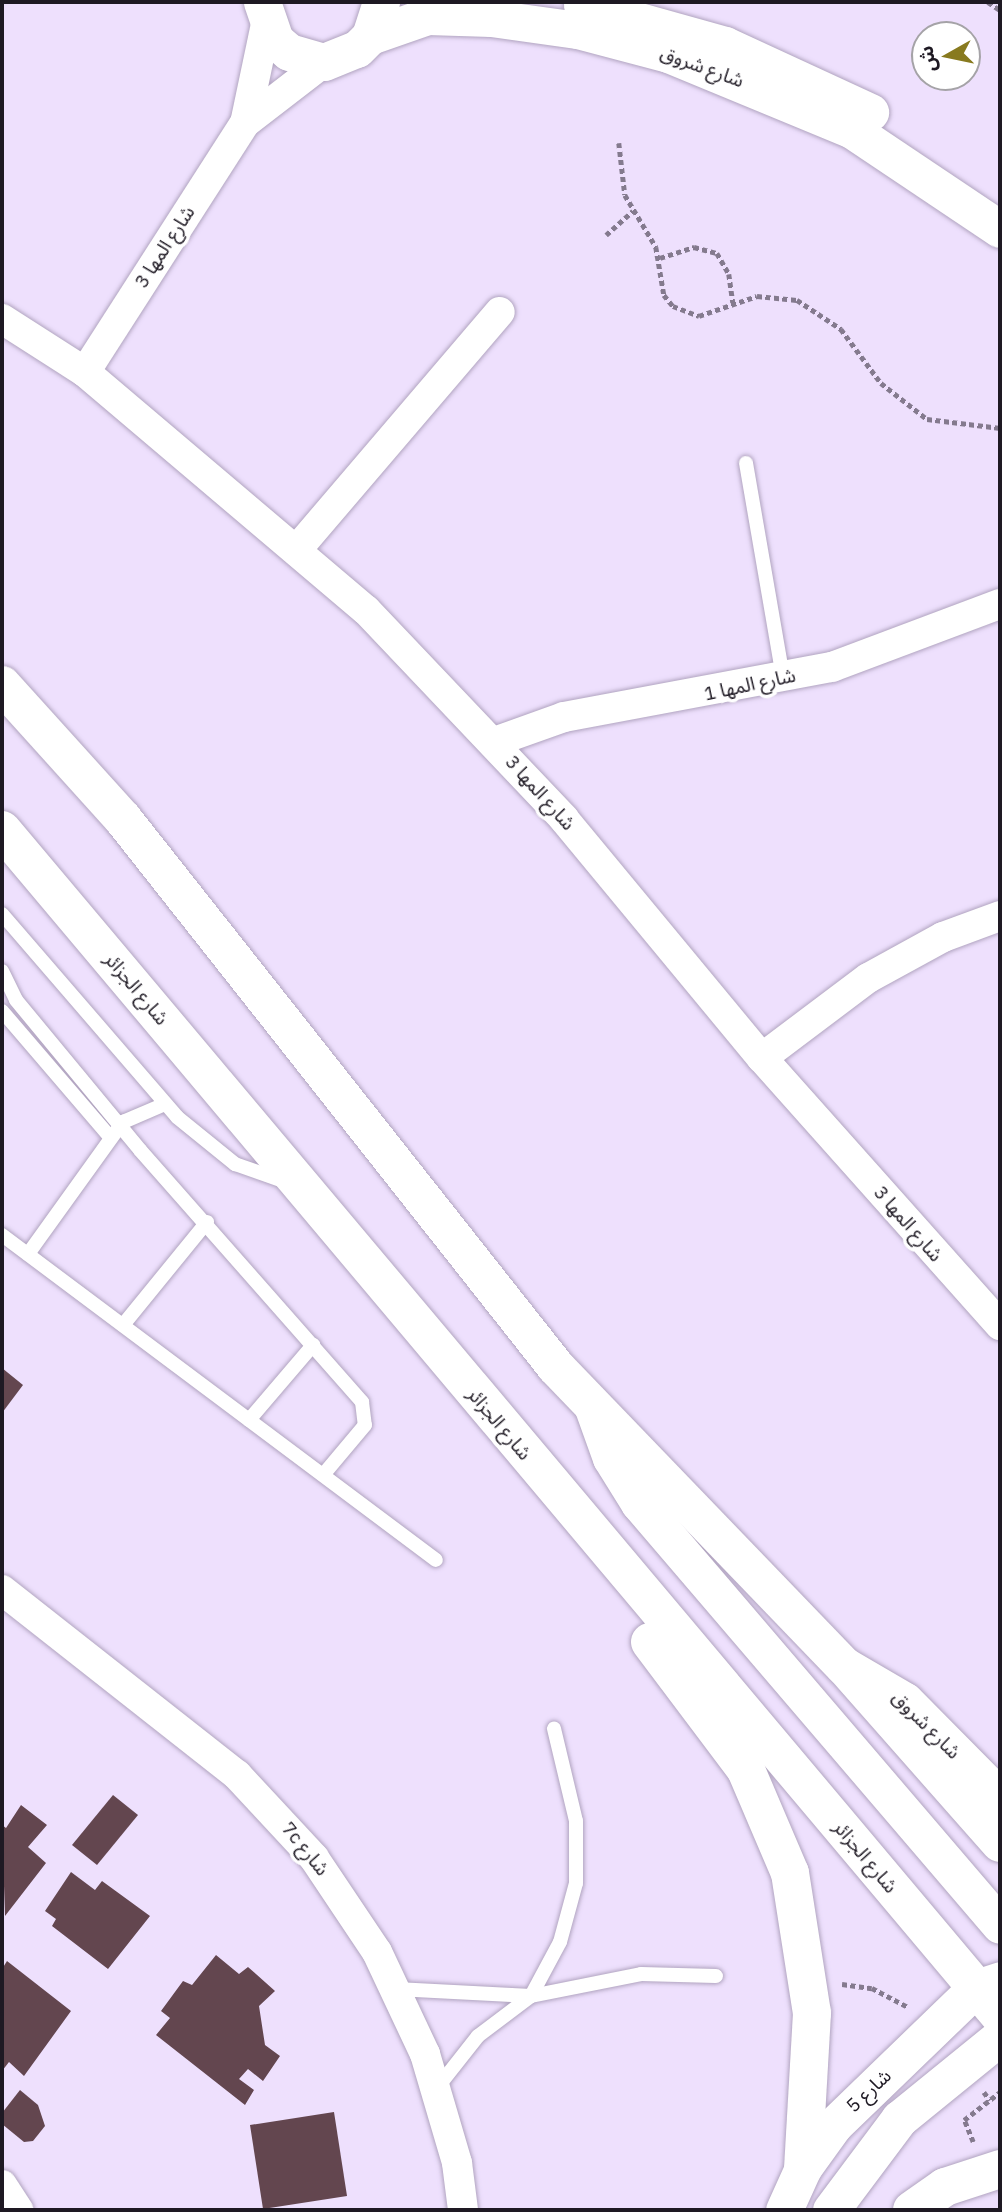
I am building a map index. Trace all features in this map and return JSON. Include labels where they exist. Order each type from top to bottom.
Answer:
[{"type":"main road","points":[[2,685],[123,818],[593,1408],[844,1666],[1000,1843]]},
{"type":"main road","name":"شارع الجزائر","points":[[2,830],[596,1542],[992,1995]]},
{"type":"main road","points":[[596,1542],[640,1630],[746,1770],[779,1837],[801,1922],[812,2013],[803,2168]]},
{"type":"main road","points":[[912,2210],[993,2170]]},
{"type":"street","points":[[370,36],[381,2]]},
{"type":"street","name":"شارع شروق","points":[[566,2],[678,29],[771,63],[892,124],[1000,197]]},
{"type":"street","points":[[259,9],[289,52],[324,62]]},
{"type":"street","name":"شارع المها 3","points":[[245,123],[259,9]]},
{"type":"street","name":"شارع شروق","points":[[324,62],[358,49],[370,36],[427,16],[480,17],[578,30],[668,54],[852,130],[1000,229]]},
{"type":"street","name":"شارع المها 3","points":[[85,372],[245,123],[324,62]]},
{"type":"street","points":[[299,547],[500,312]]},
{"type":"street","name":"شارع المها 3","points":[[2,319],[85,372],[299,547],[494,742],[632,897],[762,1058],[1000,1325]]},
{"type":"street","name":"شارع المها 1","points":[[494,742],[589,712],[784,680],[891,648],[1000,604]]},
{"type":"street","points":[[762,1058],[868,978],[943,937],[1000,916]]},
{"type":"street","points":[[593,1408],[611,1458],[639,1503],[1000,1925]]},
{"type":"street","name":"7c شارع","points":[[2,1590],[237,1775],[277,1816],[347,1904],[396,1989],[436,2089],[463,2210]]},
{"type":"street","name":"شارع شروق","points":[[844,1666],[905,1701],[1000,1797]]},
{"type":"street","name":"شارع 5","points":[[784,2210],[803,2168],[834,2125],[992,1995]]},
{"type":"street","points":[[831,2210],[899,2119],[1000,2037]]},
{"type":"street","points":[[2,2185],[18,2210]]},
{"type":"lane","points":[[746,463],[784,680]]},
{"type":"lane","points":[[2,914],[165,1104],[235,1164],[300,1185]]},
{"type":"lane","points":[[2,971],[16,1000],[356,1395],[365,1425],[323,1475]]},
{"type":"lane","points":[[2,1011],[111,1138]]},
{"type":"lane","points":[[28,1254],[123,1122],[165,1104]]},
{"type":"lane","points":[[123,1325],[208,1222]]},
{"type":"lane","points":[[2,1235],[436,1560]]},
{"type":"lane","points":[[250,1420],[313,1345]]},
{"type":"lane","points":[[436,2089],[478,2036],[531,1996],[560,1942],[576,1883],[576,1821],[554,1729]]},
{"type":"lane","points":[[396,1989],[531,1996],[641,1974],[716,1976]]},
{"type":"path","points":[[988,2],[1000,10]]},
{"type":"path","points":[[619,143],[620,178],[633,211],[660,258],[664,295],[685,313],[712,314],[733,303],[757,296],[797,300],[841,329],[881,383],[927,419],[1000,428]]},
{"type":"path","points":[[606,235],[633,211]]},
{"type":"path","points":[[660,258],[694,247],[717,253],[729,274],[733,303]]},
{"type":"path","points":[[993,2170],[964,2120],[1000,2092]]},
{"type":"building","points":[[2,1368],[23,1385],[2,1413]]},
{"type":"building","points":[[113,1795],[138,1815],[97,1865],[72,1845]]},
{"type":"building","points":[[21,1805],[47,1825],[28,1847],[46,1863],[5,1916],[2,1825],[6,1828]]},
{"type":"building","points":[[71,1872],[95,1890],[102,1881],[150,1916],[108,1969],[52,1926],[56,1919],[45,1911]]},
{"type":"building","points":[[216,1955],[239,1974],[248,1967],[275,1991],[259,2006],[265,2045],[280,2056],[263,2081],[248,2069],[239,2079],[254,2090],[245,2105],[156,2035],[170,2018],[161,2011],[183,1981],[192,1985]]},
{"type":"building","points":[[7,1961],[71,2011],[24,2076],[9,2062],[2,2071],[2,1969]]},
{"type":"building","points":[[20,2090],[38,2105],[45,2126],[33,2141],[24,2142],[2,2124],[2,2113]]},
{"type":"building","points":[[334,2112],[347,2196],[263,2209],[250,2125]]}]
